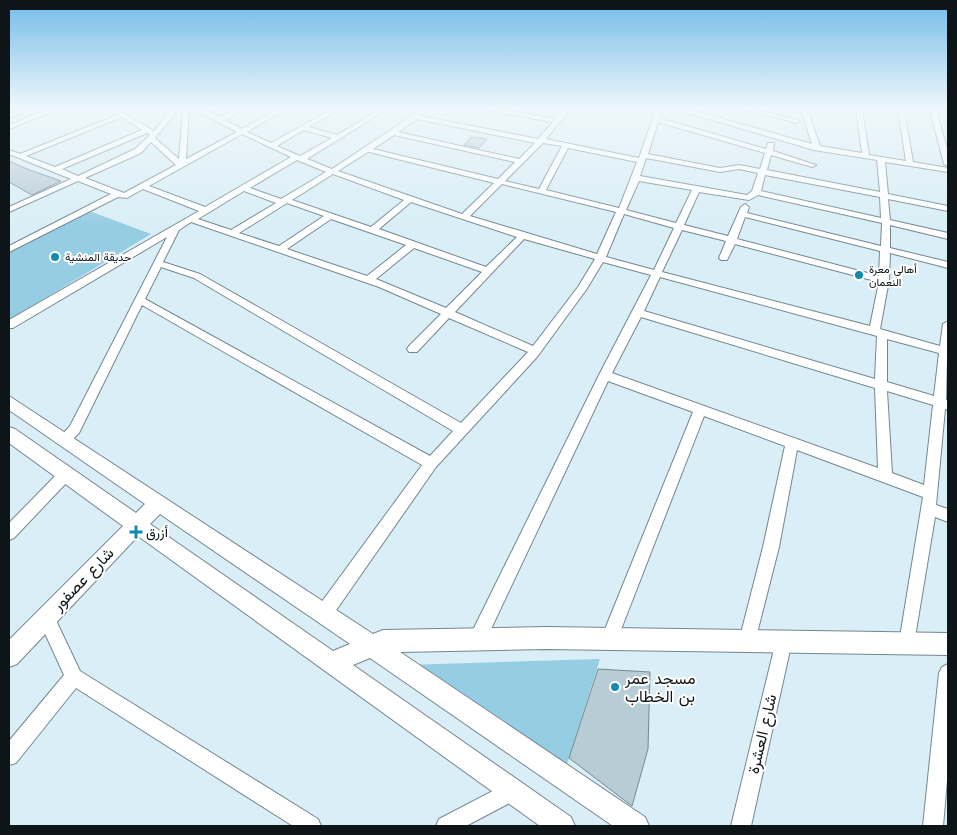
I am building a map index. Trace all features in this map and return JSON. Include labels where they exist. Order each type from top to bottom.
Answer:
[{"type":"main road","points":[[9,402],[63,440],[324,613],[636,826]]},
{"type":"main road","points":[[9,434],[562,826]]},
{"type":"main road","name":"شارع عصفور","points":[[9,656],[158,503]]},
{"type":"main road","points":[[333,662],[383,641],[609,639],[948,644]]},
{"type":"street","points":[[20,156],[40,148]]},
{"type":"street","points":[[56,169],[105,148]]},
{"type":"street","points":[[9,210],[141,148]]},
{"type":"street","points":[[164,148],[182,166]]},
{"type":"street","points":[[182,166],[183,148]]},
{"type":"street","points":[[9,152],[79,177],[124,196],[212,148]]},
{"type":"street","points":[[276,148],[332,171],[464,217],[656,273],[946,352]]},
{"type":"street","points":[[9,325],[242,188],[319,148]]},
{"type":"street","points":[[233,233],[372,148]]},
{"type":"street","points":[[461,148],[520,161]]},
{"type":"street","points":[[464,217],[533,148]]},
{"type":"street","points":[[541,192],[564,148]]},
{"type":"street","points":[[583,148],[720,170],[739,167],[948,208]]},
{"type":"street","points":[[324,613],[432,463],[535,352],[582,288],[601,257],[636,178],[645,148]]},
{"type":"street","points":[[755,148],[812,165]]},
{"type":"street","points":[[724,258],[762,172],[770,148]]},
{"type":"street","points":[[817,148],[948,170]]},
{"type":"street","points":[[865,148],[866,156]]},
{"type":"street","points":[[907,148],[910,164]]},
{"type":"street","points":[[943,148],[948,164]]},
{"type":"street","points":[[369,150],[621,211],[884,280]]},
{"type":"street","points":[[881,159],[886,222],[884,280],[878,333],[885,476]]},
{"type":"street","points":[[636,178],[752,195],[948,236]]},
{"type":"street","points":[[142,186],[205,210]]},
{"type":"street","points":[[242,188],[330,215],[488,270]]},
{"type":"street","points":[[477,640],[605,375],[638,313],[697,188]]},
{"type":"street","points":[[9,249],[119,193]]},
{"type":"street","points":[[373,230],[410,199]]},
{"type":"street","points":[[742,214],[948,265]]},
{"type":"street","points":[[280,250],[330,215]]},
{"type":"street","points":[[190,219],[370,280],[535,352]]},
{"type":"street","points":[[63,440],[75,429],[176,227]]},
{"type":"street","points":[[413,349],[524,234]]},
{"type":"street","points":[[370,280],[413,244]]},
{"type":"street","points":[[158,263],[197,276],[463,430]]},
{"type":"street","points":[[140,300],[432,463]]},
{"type":"street","points":[[638,313],[944,404]]},
{"type":"street","points":[[907,643],[944,404],[948,324]]},
{"type":"street","points":[[605,375],[930,493]]},
{"type":"street","points":[[609,639],[700,410]]},
{"type":"street","points":[[747,641],[771,548],[792,443]]},
{"type":"street","points":[[9,533],[66,474]]},
{"type":"street","points":[[929,508],[948,516]]},
{"type":"street","points":[[46,618],[74,677],[312,826]]},
{"type":"street","name":"شارع العشرة","points":[[740,826],[784,641]]},
{"type":"street","points":[[934,826],[948,673]]},
{"type":"street","points":[[9,756],[74,677]]},
{"type":"street","points":[[446,826],[512,790]]},
{"type":"shaded area","points":[[89,211],[151,234],[9,320],[9,252]]},
{"type":"shaded area","points":[[600,659],[567,764],[406,665]]},
{"type":"building","points":[[9,161],[61,181],[32,195],[9,182]]},
{"type":"building","points":[[598,669],[650,672],[648,749],[632,806],[569,758]]},
{"type":"place","name":"حديقة المنشية","points":[[55,257]]},
{"type":"place","name":"أهالي معرة النعمان","points":[[859,275]]},
{"type":"place","name":"أزرق","points":[[136,532]]},
{"type":"place","name":"مسجد عمر بن الخطاب","points":[[615,687]]}]
